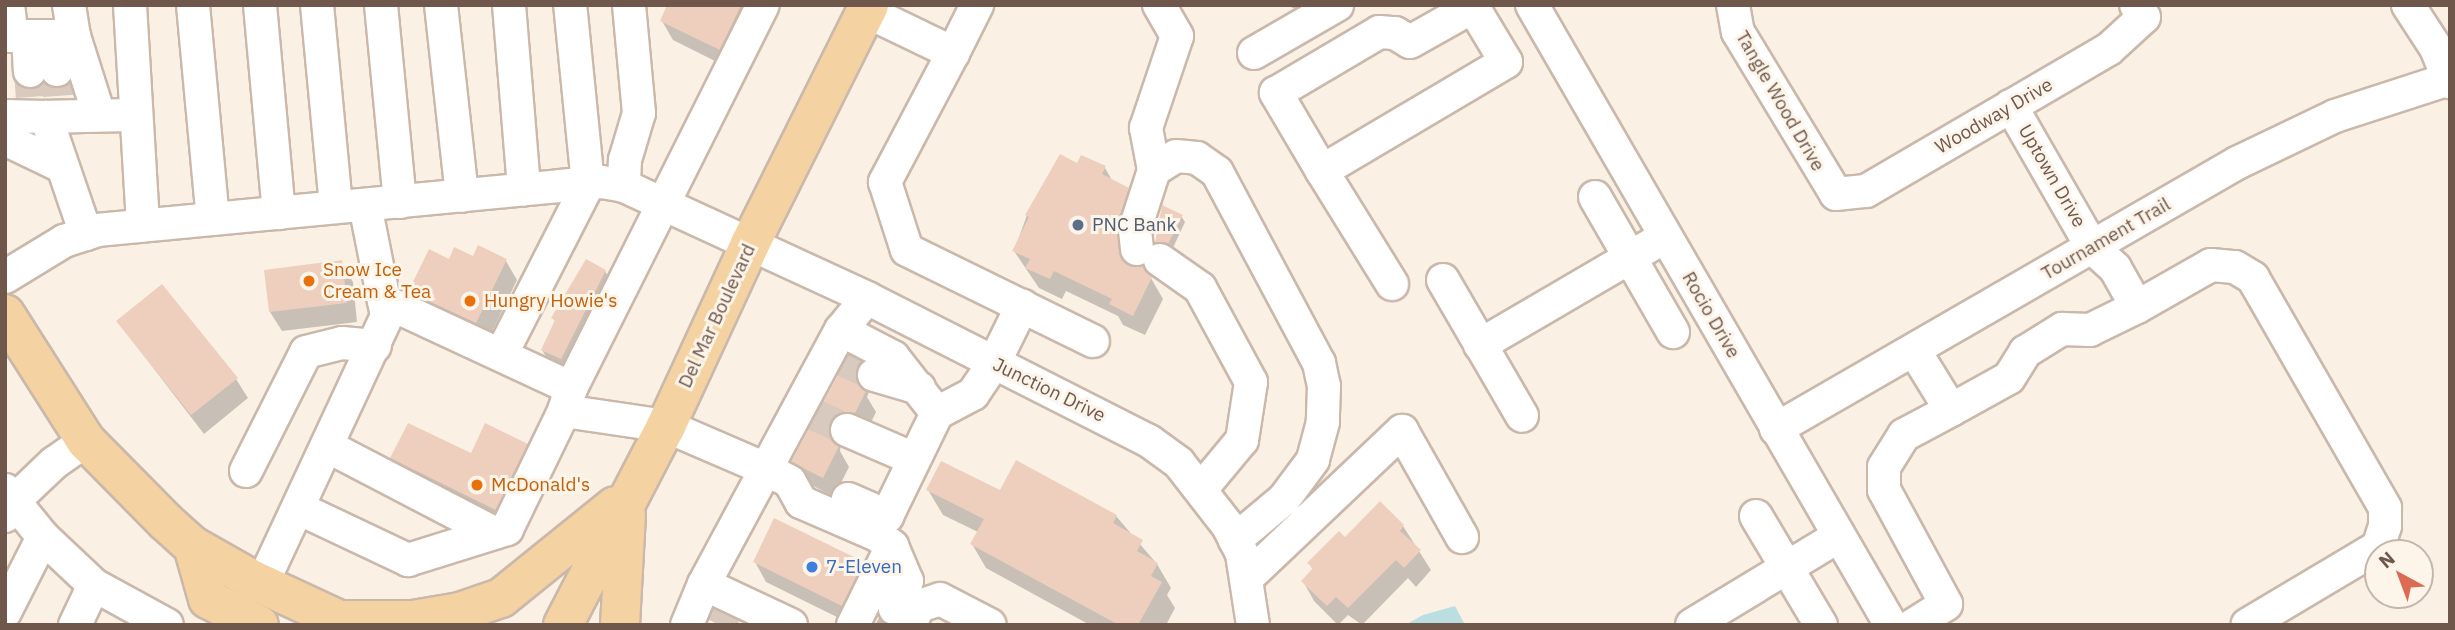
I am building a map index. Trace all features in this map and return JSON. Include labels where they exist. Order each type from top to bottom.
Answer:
[{"type":"main road","name":"Del Mar Boulevard","points":[[563,625],[666,426],[750,244],[868,8]]},
{"type":"main road","points":[[5,314],[86,441],[192,546],[262,584],[344,622],[414,620],[460,612],[501,598],[628,496]]},
{"type":"main road","points":[[620,625],[628,496]]},
{"type":"main road","points":[[192,546],[208,599],[255,624]]},
{"type":"street","points":[[8,5],[99,115]]},
{"type":"street","points":[[35,36],[69,5]]},
{"type":"street","points":[[130,5],[142,226]]},
{"type":"street","points":[[192,5],[213,219]]},
{"type":"street","points":[[260,5],[279,213]]},
{"type":"street","points":[[262,584],[387,316],[350,206],[317,5]]},
{"type":"street","points":[[382,5],[400,202]]},
{"type":"street","points":[[442,5],[462,195]]},
{"type":"street","points":[[509,5],[524,190]]},
{"type":"street","points":[[501,355],[588,184],[570,5]]},
{"type":"street","points":[[624,186],[625,160],[639,113],[629,5]]},
{"type":"street","points":[[298,508],[408,560],[507,529],[567,399],[763,5]]},
{"type":"street","points":[[977,5],[885,181],[907,250],[1093,341]]},
{"type":"street","points":[[1159,5],[1177,36],[1146,128],[1154,170],[1135,229],[1148,255],[1200,288],[1251,382],[1242,440],[1202,488]]},
{"type":"street","points":[[1254,53],[1337,5]]},
{"type":"street","name":"Rocio Drive","points":[[1532,5],[1891,625]]},
{"type":"street","name":"Tangle Wood Drive","points":[[1733,5],[1738,32],[1836,194]]},
{"type":"street","points":[[2408,5],[2436,48],[2449,81]]},
{"type":"street","points":[[1322,171],[1506,62],[1475,6],[1410,42],[1395,33],[1379,32],[1276,93],[1322,171],[1392,284]]},
{"type":"street","points":[[868,8],[953,54]]},
{"type":"street","name":"Woodway Drive","points":[[1836,194],[1866,191],[2109,49],[2140,11]]},
{"type":"street","points":[[35,36],[41,100],[59,165],[86,234]]},
{"type":"street","name":"Tournament Trail","points":[[1776,429],[2279,141],[2335,116],[2449,81]]},
{"type":"street","points":[[41,100],[99,115],[136,115]]},
{"type":"street","name":"Uptown Drive","points":[[2011,106],[2092,247],[2115,268],[2137,307]]},
{"type":"street","points":[[5,139],[59,165]]},
{"type":"street","points":[[1154,170],[1176,156],[1197,158],[1217,172],[1319,363],[1324,386],[1323,422],[1313,460],[1284,499],[1235,540]]},
{"type":"street","name":"Junction Drive","points":[[5,277],[64,241],[86,234],[142,226],[462,195],[588,184],[624,186],[666,203],[867,298],[1149,441],[1179,463],[1202,488],[1235,540],[1247,578],[1253,625]]},
{"type":"street","points":[[1595,197],[1673,332]]},
{"type":"street","points":[[1480,345],[1665,237]]},
{"type":"street","points":[[1913,625],[1952,615],[1884,490],[1884,467],[1904,435],[2009,378],[2025,352],[2062,329],[2090,330],[2211,265],[2235,267],[2253,278],[2385,508],[2385,526],[2378,547],[2247,625]]},
{"type":"street","points":[[1443,280],[1522,416]]},
{"type":"street","points":[[687,625],[720,598],[806,410],[837,347],[867,298]]},
{"type":"street","points":[[384,301],[501,355],[567,399],[666,426],[778,475],[818,486],[887,516],[937,413],[973,394],[994,363],[1022,306]]},
{"type":"street","points":[[246,471],[306,352],[342,343],[374,346]]},
{"type":"street","points":[[837,347],[894,357],[937,413]]},
{"type":"street","points":[[1914,350],[1951,410]]},
{"type":"street","points":[[874,375],[919,388]]},
{"type":"street","points":[[847,430],[914,459]]},
{"type":"street","points":[[1247,578],[1402,431],[1462,537]]},
{"type":"street","points":[[86,441],[8,503],[94,585],[167,625]]},
{"type":"street","points":[[327,446],[494,533]]},
{"type":"street","points":[[778,475],[801,502],[877,535],[892,546],[907,581],[902,616]]},
{"type":"street","points":[[1756,516],[1821,625]]},
{"type":"street","points":[[1692,625],[1839,536]]},
{"type":"street","points":[[5,612],[43,537]]},
{"type":"street","points":[[853,625],[892,546]]},
{"type":"street","points":[[75,625],[94,585]]},
{"type":"street","points":[[720,598],[772,621]]},
{"type":"street","points":[[902,616],[919,606],[940,599],[990,625]]},
{"type":"water","points":[[1455,606],[1465,625],[1405,625],[1423,615]]},
{"type":"building","points":[[667,5],[741,5],[720,50],[660,21]]},
{"type":"building","points":[[1060,154],[1077,163],[1081,155],[1106,166],[1102,174],[1129,188],[1117,224],[1119,251],[1129,265],[1143,266],[1152,277],[1133,316],[1109,304],[1112,299],[1054,271],[1050,279],[1025,268],[1030,259],[1012,251],[1029,217],[1025,215]]},
{"type":"building","points":[[1162,205],[1183,215],[1168,244],[1155,243]]},
{"type":"building","points":[[478,245],[507,259],[476,323],[408,292],[429,249],[449,259],[454,247],[473,256]]},
{"type":"building","points":[[586,259],[606,270],[561,359],[541,350],[555,320],[551,318]]},
{"type":"building","points":[[342,260],[347,303],[269,312],[264,270]]},
{"type":"building","points":[[162,284],[238,378],[191,415],[116,321]]},
{"type":"building","points":[[849,355],[862,361],[856,379],[866,391],[855,413],[844,412],[830,422],[829,433],[839,446],[823,478],[791,462]]},
{"type":"building","name":"McDonald's","points":[[408,423],[471,453],[485,423],[528,444],[496,510],[390,458]]},
{"type":"building","points":[[1016,460],[1117,515],[1113,523],[1143,540],[1137,551],[1158,563],[1151,576],[1162,582],[1138,625],[1119,625],[970,544],[984,519],[926,490],[941,461],[1000,490]]},
{"type":"building","points":[[1380,501],[1404,525],[1400,531],[1421,550],[1404,568],[1396,560],[1348,608],[1336,597],[1327,606],[1301,581],[1313,568],[1307,563],[1339,531],[1345,537]]},
{"type":"building","points":[[774,518],[864,562],[842,606],[753,562]]},
{"type":"tunnel","points":[[57,70],[59,96]]},
{"type":"tunnel","points":[[30,71],[32,97]]},
{"type":"tunnel","points":[[840,359],[874,375]]},
{"type":"tunnel","points":[[813,414],[847,430]]},
{"type":"tunnel","points":[[719,625],[725,613]]},
{"type":"place","name":"PNC Bank","points":[[1078,225]]},
{"type":"place","name":"Snow Ice Cream & Tea","points":[[309,281]]},
{"type":"place","name":"Hungry Howie's","points":[[470,301]]},
{"type":"place","name":"McDonald's","points":[[477,485]]},
{"type":"place","name":"7-Eleven","points":[[812,567]]}]
